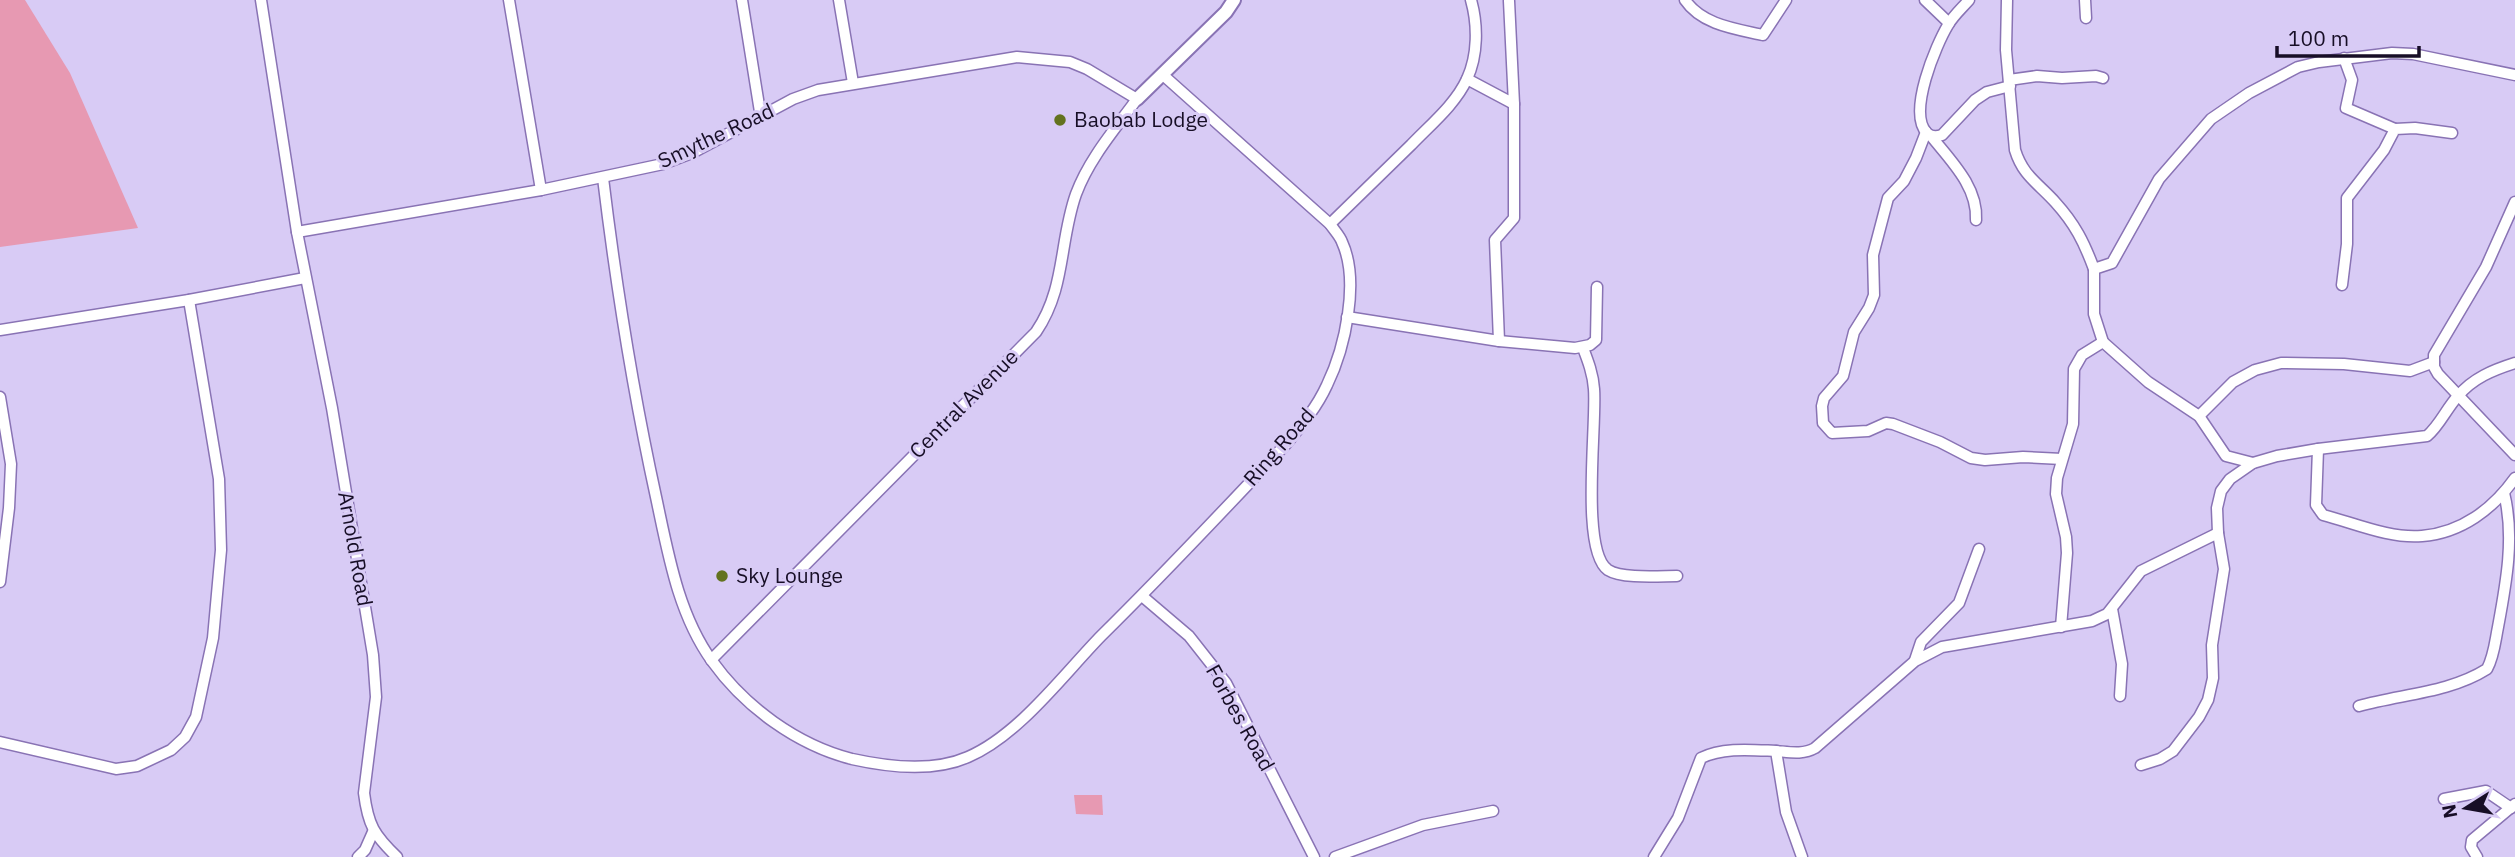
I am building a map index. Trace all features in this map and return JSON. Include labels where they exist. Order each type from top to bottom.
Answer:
[{"type":"street","points":[[261,0],[297,232]]},
{"type":"street","points":[[509,0],[541,190]]},
{"type":"street","points":[[742,0],[761,118]]},
{"type":"street","points":[[839,0],[853,83]]},
{"type":"street","points":[[1137,99],[1226,12],[1234,0]]},
{"type":"street","points":[[1330,224],[1442,114],[1467,79],[1474,55],[1476,31],[1471,0]]},
{"type":"street","points":[[1685,0],[1697,13],[1721,26],[1763,35],[1786,0]]},
{"type":"street","points":[[1925,0],[1949,23]]},
{"type":"street","points":[[1969,0],[1949,23],[1924,84],[1920,114],[1929,134],[1969,184],[1977,206],[1976,220]]},
{"type":"street","points":[[2007,0],[2006,50],[2015,150],[2020,165],[2053,199],[2080,233],[2094,269],[2094,314],[2103,342],[2148,382],[2199,416],[2226,456],[2253,463]]},
{"type":"street","points":[[2085,0],[2086,18]]},
{"type":"street","points":[[1499,341],[1495,240],[1514,218],[1514,104],[1509,1]]},
{"type":"street","points":[[2094,269],[2112,263],[2158,179],[2211,119],[2249,93],[2298,67],[2373,54],[2413,54],[2515,75]]},
{"type":"street","name":"Smythe Road","points":[[297,232],[541,190],[663,164],[692,153],[793,99],[818,90],[980,62],[1017,57],[1070,62],[1137,99]]},
{"type":"street","points":[[2344,58],[2352,80],[2346,108],[2395,129],[2415,128],[2452,133]]},
{"type":"street","name":"Ring Road","points":[[603,178],[626,339],[668,555],[695,633],[710,660],[733,688],[785,731],[835,754],[873,764],[947,764],[969,757],[993,743],[1051,692],[1100,637],[1287,443],[1308,418],[1327,386],[1339,353],[1347,317],[1350,281],[1348,259],[1342,242],[1330,224],[1163,75]]},
{"type":"street","points":[[1929,134],[1942,135],[1975,100],[2009,83],[2037,76],[2103,78]]},
{"type":"street","points":[[1467,79],[1514,104]]},
{"type":"street","name":"Central Avenue","points":[[710,660],[1036,332],[1056,293],[1072,209],[1083,177],[1137,99]]},
{"type":"street","points":[[2342,285],[2347,244],[2347,198],[2384,150],[2395,129]]},
{"type":"street","points":[[1929,134],[1903,181],[1888,198],[1873,255],[1874,295],[1854,332],[1843,376],[1824,398],[1823,423],[1832,433],[1868,431],[1893,424],[1940,442],[1971,458],[1984,460],[2023,457],[2062,459]]},
{"type":"street","points":[[2515,202],[2487,267],[2434,355],[2438,374],[2515,455]]},
{"type":"street","name":"Arnold Road","points":[[297,232],[332,408],[375,666],[376,697],[364,793],[373,832]]},
{"type":"street","points":[[0,330],[189,300],[305,278]]},
{"type":"street","points":[[1347,317],[1499,341],[1583,348],[1596,340],[1597,287]]},
{"type":"street","points":[[0,742],[116,769],[137,766],[171,750],[185,737],[196,718],[213,638],[221,550],[219,479],[189,300]]},
{"type":"street","points":[[2061,627],[2067,553],[2056,494],[2062,459],[2071,438],[2074,369],[2082,355],[2103,342]]},
{"type":"street","points":[[1583,348],[1591,369],[1594,389],[1591,505],[1594,539],[1600,561],[1607,569],[1620,574],[1677,576]]},
{"type":"street","points":[[2199,416],[2233,382],[2255,370],[2281,363],[2344,363],[2410,371],[2434,362]]},
{"type":"street","points":[[2141,765],[2160,760],[2173,751],[2199,718],[2208,700],[2213,678],[2212,645],[2224,569],[2217,533],[2217,508],[2221,491],[2230,479],[2253,463],[2318,449],[2427,436],[2458,395],[2486,373],[2515,363]]},
{"type":"street","points":[[0,397],[11,464],[0,582]]},
{"type":"street","points":[[2318,449],[2316,505],[2319,512],[2386,533],[2422,536],[2447,531],[2486,510],[2515,478]]},
{"type":"street","points":[[2359,706],[2437,689],[2466,680],[2487,669],[2494,652],[2511,550],[2508,506],[2504,493]]},
{"type":"street","points":[[1654,857],[1678,818],[1701,758],[1709,754],[1742,750],[1809,752],[1915,660],[1942,647],[2092,621],[2112,609],[2141,570],[2217,533]]},
{"type":"street","points":[[1915,660],[1921,642],[1959,603],[1979,549]]},
{"type":"street","name":"Forbes Road","points":[[1142,596],[1189,636],[1226,682],[1314,857]]},
{"type":"street","points":[[2112,609],[2122,664],[2120,696]]},
{"type":"street","points":[[1776,751],[1786,812],[1802,857]]},
{"type":"street","points":[[2444,799],[2486,791],[2513,806],[2472,839],[2471,847],[2477,857]]},
{"type":"street","points":[[1335,857],[1423,825],[1493,811]]},
{"type":"street","points":[[358,857],[365,850],[373,832],[397,857]]},
{"type":"shaded area","points":[[0,0],[25,0],[70,73],[138,228],[0,247]]},
{"type":"shaded area","points":[[1074,795],[1102,795],[1103,815],[1076,814]]},
{"type":"place","name":"Baobab Lodge","points":[[1060,120]]},
{"type":"place","name":"Sky Lounge","points":[[722,576]]}]
